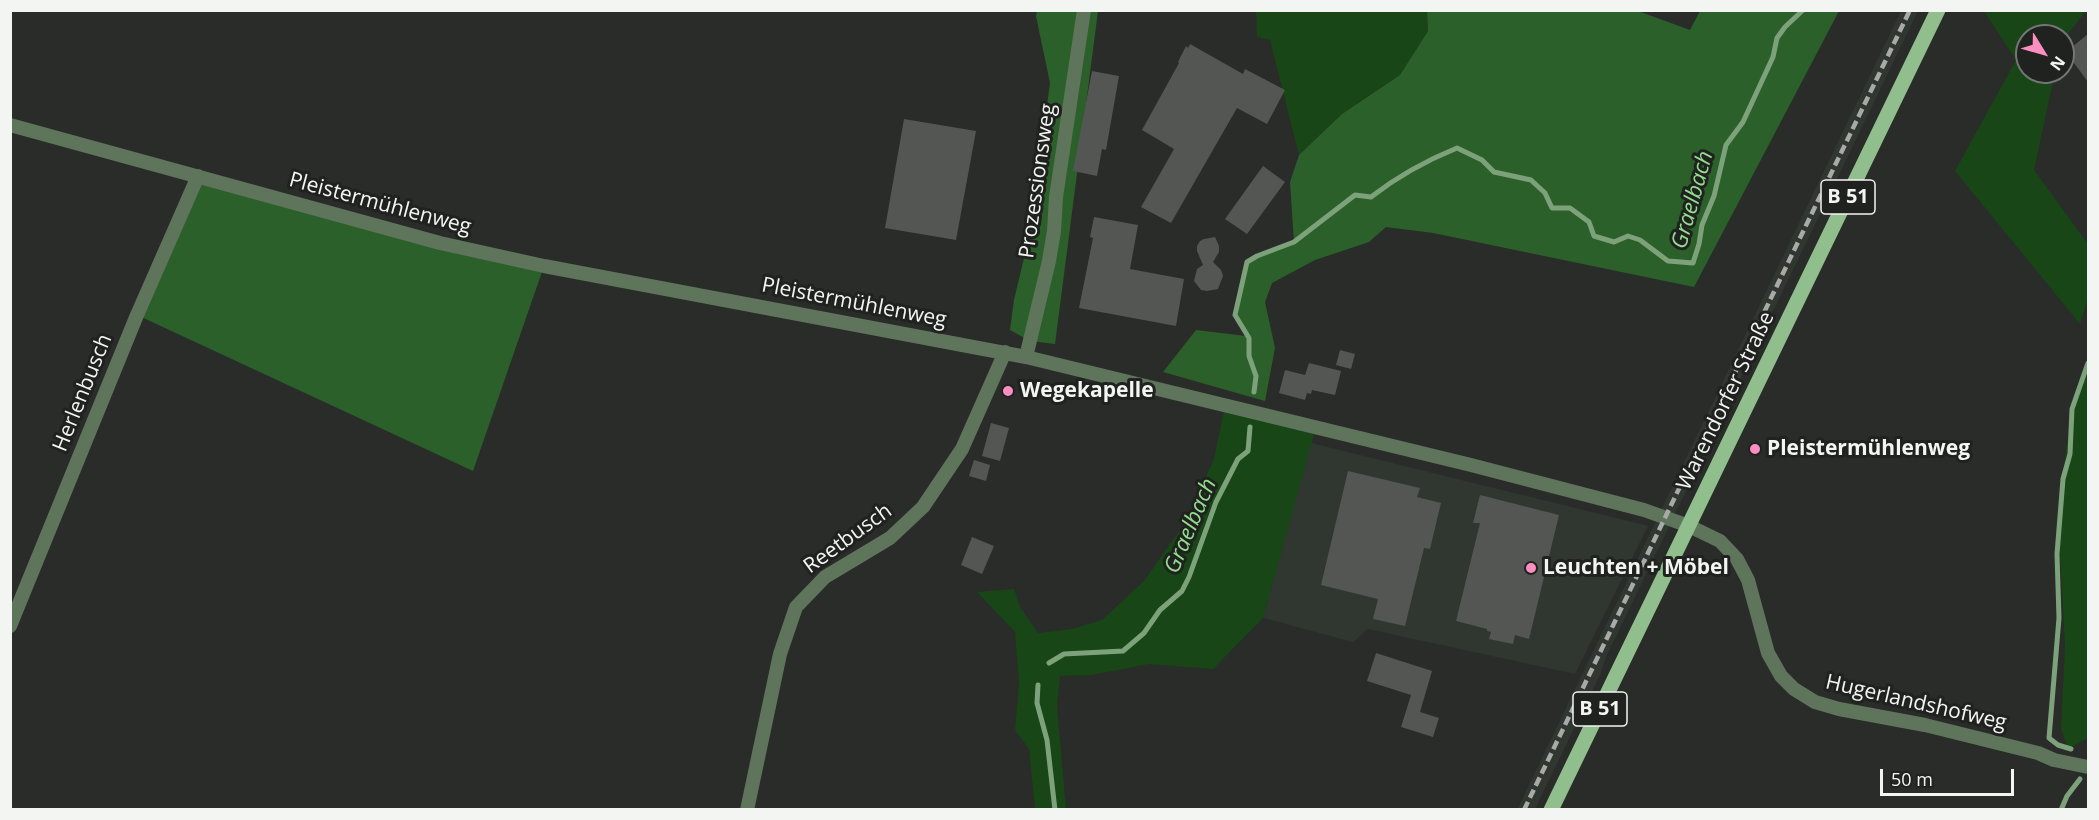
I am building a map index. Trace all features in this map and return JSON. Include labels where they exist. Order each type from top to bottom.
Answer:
[{"type":"main road","name":"Warendorfer Straße","points":[[1551,810],[1938,10]]},
{"type":"street","name":"Prozessionsweg","points":[[1026,357],[1049,261],[1056,197],[1084,10]]},
{"type":"street","name":"Pleistermühlenweg","points":[[10,125],[429,240],[532,264],[1005,352],[1483,468],[1644,510],[1689,526]]},
{"type":"street","name":"Herlenbusch","points":[[10,626],[137,315],[198,177]]},
{"type":"street","name":"Reetbusch","points":[[747,810],[780,654],[796,607],[825,576],[890,538],[923,507],[962,449],[1005,352]]},
{"type":"street","name":"Hugerlandshofweg","points":[[1689,526],[1720,540],[1737,559],[1748,580],[1768,653],[1781,676],[1794,689],[1815,702],[1925,725],[2088,767]]},
{"type":"shaded area","points":[[1901,11],[1918,11],[1535,809],[1517,810]]},
{"type":"shaded area","points":[[1311,443],[1648,526],[1575,674],[1368,629],[1353,642],[1263,618]]},
{"type":"green space","points":[[1037,11],[1098,11],[1055,344],[1030,341],[1010,330],[1014,300],[1030,233],[1050,83],[1036,16]]},
{"type":"green space","points":[[1256,11],[1427,11],[1428,31],[1400,75],[1342,114],[1299,155],[1270,40],[1257,37]]},
{"type":"green space","points":[[1427,11],[1638,11],[1690,30],[1700,11],[1839,11],[1694,287],[1433,233],[1386,227],[1369,242],[1315,260],[1272,283],[1265,302],[1275,348],[1265,401],[1163,372],[1196,330],[1246,336],[1235,315],[1247,262],[1294,242],[1290,182],[1299,155],[1342,114],[1400,75],[1428,31]]},
{"type":"green space","points":[[1984,11],[2086,11],[2075,25],[2015,24],[2015,58]]},
{"type":"green space","points":[[2015,62],[2015,84],[2052,84],[2034,170],[2088,244],[2088,298],[2080,324],[1955,171]]},
{"type":"green space","points":[[198,176],[544,266],[473,471],[137,315]]},
{"type":"green space","points":[[2088,358],[2088,738],[2068,749],[2061,728],[2065,647],[2058,510],[2070,422]]},
{"type":"green space","points":[[1225,405],[1316,427],[1263,618],[1213,669],[1149,664],[1092,675],[1060,676],[1057,707],[1066,809],[1035,809],[1029,749],[1015,730],[1019,683],[1015,632],[977,592],[1014,589],[1020,607],[1038,633],[1072,629],[1102,620],[1144,581],[1184,524],[1214,459]]},
{"type":"building","points":[[2088,34],[2088,82],[2075,64],[2075,45]]},
{"type":"building","points":[[1190,44],[1243,74],[1245,69],[1285,90],[1267,124],[1237,108],[1171,223],[1141,207],[1174,149],[1142,130],[1186,46],[1188,48]]},
{"type":"building","points":[[1092,71],[1119,76],[1106,150],[1102,149],[1097,176],[1073,171]]},
{"type":"building","points":[[904,119],[976,131],[956,240],[885,228]]},
{"type":"building","points":[[1263,166],[1285,182],[1247,234],[1225,219]]},
{"type":"building","points":[[1094,217],[1138,225],[1130,269],[1184,279],[1176,326],[1079,308],[1093,238],[1090,237]]},
{"type":"building","points":[[1215,237],[1219,252],[1213,262],[1221,270],[1223,276],[1218,289],[1201,290],[1194,281],[1197,269],[1203,265],[1197,246],[1204,239]]},
{"type":"building","points":[[1340,350],[1355,354],[1351,369],[1336,365]]},
{"type":"building","points":[[1309,363],[1341,371],[1335,395],[1312,390],[1311,394],[1307,393],[1305,400],[1279,393],[1285,370],[1305,375]]},
{"type":"building","points":[[991,423],[1009,428],[1000,461],[982,456]]},
{"type":"building","points":[[974,460],[990,465],[986,481],[969,476]]},
{"type":"building","points":[[1348,471],[1420,488],[1417,497],[1441,503],[1430,549],[1424,548],[1405,626],[1373,619],[1378,599],[1321,585]]},
{"type":"building","points":[[1480,495],[1559,515],[1529,639],[1515,635],[1513,644],[1489,639],[1491,632],[1487,629],[1456,621],[1480,523],[1473,523]]},
{"type":"building","points":[[972,537],[994,546],[982,574],[961,565]]},
{"type":"building","points":[[1376,653],[1432,671],[1420,712],[1439,718],[1433,737],[1401,727],[1411,695],[1367,681]]},
{"type":"waterway","name":"Graelbach","points":[[1254,392],[1256,376],[1249,356],[1249,338],[1235,315],[1247,262],[1294,242],[1355,195],[1371,197],[1412,170],[1457,148],[1482,160],[1494,172],[1531,180],[1545,193],[1552,208],[1570,208],[1589,222],[1594,236],[1614,242],[1628,236],[1640,240],[1668,261],[1693,263],[1702,225],[1714,196],[1726,145],[1743,122],[1773,57],[1777,38],[1803,10]]},
{"type":"waterway","points":[[2071,749],[2058,745],[2049,738],[2059,618],[2057,554],[2063,479],[2070,454],[2072,409],[2088,363]]},
{"type":"waterway","name":"Graelbach","points":[[1049,663],[1064,654],[1123,651],[1144,633],[1160,610],[1182,591],[1216,502],[1238,459],[1248,451],[1250,427]]},
{"type":"waterway","name":"Graelbach","points":[[1038,685],[1037,703],[1047,740],[1055,810]]},
{"type":"waterway","points":[[2061,810],[2067,796],[2080,779]]},
{"type":"railway","points":[[1524,810],[1910,10]]},
{"type":"place","name":"Wegekapelle","points":[[1008,391]]},
{"type":"place","name":"Pleistermühlenweg","points":[[1755,449]]},
{"type":"place","name":"Leuchten + Möbel","points":[[1531,568]]}]
